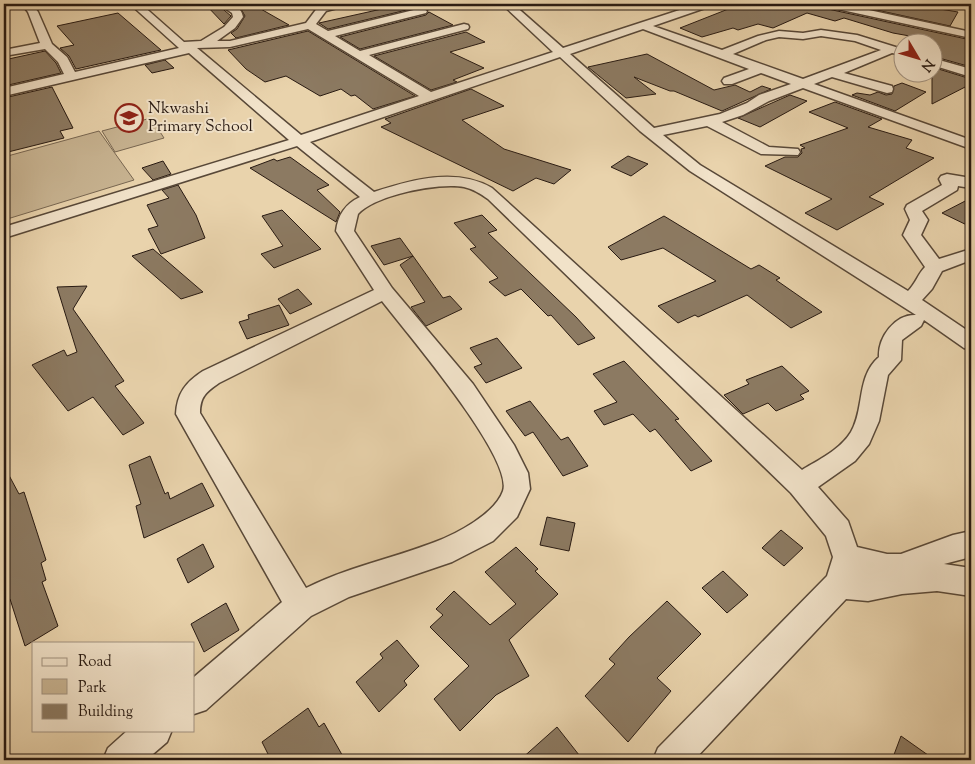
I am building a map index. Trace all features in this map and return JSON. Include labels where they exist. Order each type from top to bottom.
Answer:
[{"type":"street","points":[[27,4],[33,12],[47,45],[63,60],[71,76]]},
{"type":"street","points":[[135,4],[299,141],[370,197]]},
{"type":"street","points":[[204,44],[235,23],[238,17],[237,12],[224,4]]},
{"type":"street","points":[[4,92],[186,47],[204,44],[230,44],[310,25],[322,9],[341,4]]},
{"type":"street","points":[[507,4],[651,133],[695,168],[912,311],[971,343]]},
{"type":"street","points":[[4,233],[299,141],[559,52],[707,4]]},
{"type":"street","points":[[828,4],[971,35]]},
{"type":"street","points":[[325,35],[422,11]]},
{"type":"street","points":[[310,25],[429,98]]},
{"type":"street","points":[[641,26],[762,68],[971,145]]},
{"type":"street","points":[[357,54],[464,27]]},
{"type":"street","points":[[722,54],[762,38],[779,34],[803,36],[821,33],[857,38],[892,48]]},
{"type":"street","points":[[857,38],[866,35],[886,36]]},
{"type":"street","points":[[4,53],[47,45]]},
{"type":"street","points":[[651,133],[708,121],[741,111],[755,105],[764,98],[892,52]]},
{"type":"street","points":[[942,64],[971,73]]},
{"type":"street","points":[[728,81],[762,68]]},
{"type":"street","points":[[831,73],[887,89]]},
{"type":"street","points":[[971,82],[971,87]]},
{"type":"street","points":[[708,121],[766,151],[793,152]]},
{"type":"street","points":[[935,267],[912,235],[919,220],[913,209],[950,187],[947,178],[971,183]]},
{"type":"street","points":[[195,697],[300,606],[342,585],[442,553],[483,532],[508,509],[517,489],[515,473],[505,452],[465,390],[385,292],[345,231],[346,219],[354,208],[370,197],[442,181],[471,184],[480,187],[494,196],[800,485],[838,530],[844,571],[868,587],[902,580],[937,577],[971,582]]},
{"type":"street","points":[[800,485],[830,467],[852,449],[865,429],[877,372],[890,360],[888,346],[894,334],[912,311],[928,275],[935,267],[971,254]]},
{"type":"street","points":[[300,606],[188,414],[187,399],[195,387],[211,377],[385,292]]},
{"type":"street","points":[[670,760],[844,571],[901,567],[953,548],[971,544]]},
{"type":"street","points":[[120,760],[154,732]]},
{"type":"green space","points":[[151,118],[164,138],[115,152],[102,131]]},
{"type":"green space","points":[[99,131],[134,180],[4,220],[4,157]]},
{"type":"building","points":[[205,4],[217,4],[231,16],[224,24]]},
{"type":"building","points":[[233,4],[252,4],[289,25],[236,38],[231,33],[237,29],[245,16],[241,9]]},
{"type":"building","points":[[404,4],[412,4],[419,7],[328,29],[319,23]]},
{"type":"building","points":[[741,4],[821,4],[828,9],[934,32],[892,33],[844,18],[835,21],[807,13],[773,28],[758,24],[738,30],[733,28],[702,37],[680,28]]},
{"type":"building","points":[[849,4],[910,4],[958,12],[950,26]]},
{"type":"building","points":[[429,12],[453,25],[360,49],[340,37],[426,15]]},
{"type":"building","points":[[118,13],[161,50],[76,69],[69,56],[60,48],[74,45],[57,26]]},
{"type":"building","points":[[308,31],[415,96],[373,109],[355,95],[351,96],[341,89],[320,96],[286,76],[265,82],[246,69],[228,50]]},
{"type":"building","points":[[466,32],[485,42],[450,52],[484,68],[453,80],[457,82],[431,90],[374,56]]},
{"type":"building","points":[[942,34],[971,40],[971,67],[942,59]]},
{"type":"building","points":[[45,51],[56,63],[61,73],[4,86],[4,60]]},
{"type":"building","points":[[647,54],[714,90],[735,85],[750,92],[762,86],[771,89],[722,111],[634,77],[656,94],[626,98],[588,67]]},
{"type":"building","points":[[165,60],[174,68],[152,73],[145,65]]},
{"type":"building","points":[[942,70],[971,79],[971,84],[932,104],[932,82],[942,82]]},
{"type":"building","points":[[902,83],[926,92],[895,111],[852,95],[857,93],[870,95],[878,92],[886,95],[892,94],[894,86]]},
{"type":"building","points":[[52,87],[73,128],[60,131],[64,138],[4,153],[4,98]]},
{"type":"building","points":[[471,89],[504,106],[462,120],[504,149],[571,170],[554,184],[536,178],[513,191],[381,127],[391,123],[385,119]]},
{"type":"building","points":[[790,95],[807,101],[760,127],[738,118]]},
{"type":"building","points":[[835,102],[882,119],[868,127],[912,140],[906,148],[934,158],[869,197],[884,204],[837,230],[805,213],[832,199],[765,166],[785,157],[798,157],[802,153],[801,149],[805,148],[800,145],[848,128],[809,112]]},
{"type":"building","points":[[628,156],[648,164],[631,176],[611,167]]},
{"type":"building","points":[[290,157],[329,185],[317,190],[340,212],[336,222],[250,168],[274,159],[277,161]]},
{"type":"building","points":[[163,161],[171,174],[153,180],[142,168]]},
{"type":"building","points":[[178,185],[196,215],[205,238],[161,254],[148,229],[158,226],[147,205],[169,198],[162,190]]},
{"type":"building","points":[[971,198],[971,227],[942,213]]},
{"type":"building","points":[[282,210],[321,249],[274,268],[261,254],[283,246],[262,216]]},
{"type":"building","points":[[482,215],[497,230],[488,233],[576,317],[595,338],[578,345],[551,315],[548,316],[521,289],[505,296],[489,282],[498,278],[470,249],[476,247],[454,223]]},
{"type":"building","points":[[664,216],[751,269],[759,265],[780,278],[776,280],[822,312],[791,328],[747,295],[698,317],[695,315],[678,323],[658,306],[716,281],[663,248],[621,260],[608,247]]},
{"type":"building","points":[[400,238],[413,256],[384,265],[371,246]]},
{"type":"building","points":[[153,249],[203,292],[181,299],[132,256]]},
{"type":"building","points":[[413,256],[443,298],[450,296],[462,309],[426,326],[411,307],[425,302],[400,265]]},
{"type":"building","points":[[87,286],[73,309],[124,381],[115,386],[144,423],[123,435],[93,397],[68,411],[32,365],[64,350],[67,356],[77,352],[57,287]]},
{"type":"building","points":[[298,289],[312,304],[290,314],[278,299]]},
{"type":"building","points":[[279,305],[289,325],[247,339],[239,322],[249,319],[248,315]]},
{"type":"building","points":[[497,338],[522,368],[486,383],[474,367],[482,364],[470,348]]},
{"type":"building","points":[[624,361],[679,419],[675,420],[712,461],[691,471],[655,429],[650,432],[633,414],[604,425],[594,411],[617,402],[593,374]]},
{"type":"building","points":[[782,366],[809,391],[800,395],[804,399],[776,411],[768,403],[743,414],[724,395],[749,384],[746,380]]},
{"type":"building","points":[[530,401],[561,440],[568,437],[588,466],[563,476],[533,432],[525,436],[506,411]]},
{"type":"building","points":[[150,456],[165,494],[168,492],[170,499],[202,483],[214,506],[144,538],[136,506],[141,504],[129,465]]},
{"type":"building","points":[[4,466],[19,494],[24,492],[46,560],[41,563],[46,580],[42,582],[58,626],[25,646],[10,599],[4,602]]},
{"type":"building","points":[[547,517],[575,523],[569,551],[540,545]]},
{"type":"building","points":[[781,530],[803,548],[784,566],[762,548]]},
{"type":"building","points":[[203,544],[214,567],[188,583],[177,559]]},
{"type":"building","points":[[516,547],[538,569],[535,571],[558,594],[509,640],[529,676],[496,695],[460,731],[434,699],[469,666],[430,627],[443,615],[436,609],[454,591],[490,625],[516,604],[485,572]]},
{"type":"building","points":[[723,571],[748,595],[727,613],[702,588]]},
{"type":"building","points":[[667,601],[701,634],[657,678],[671,691],[628,742],[585,696],[615,664],[609,659]]},
{"type":"building","points":[[226,603],[239,630],[204,652],[191,624]]},
{"type":"building","points":[[397,640],[419,666],[404,681],[407,685],[379,712],[356,682],[383,658],[380,654]]},
{"type":"building","points":[[308,708],[319,727],[324,723],[345,760],[271,760],[262,742]]},
{"type":"building","points":[[557,727],[583,760],[520,760]]},
{"type":"building","points":[[901,736],[935,760],[892,760]]},
{"type":"place","name":"Nkwashi Primary School","points":[[129,118]]}]
